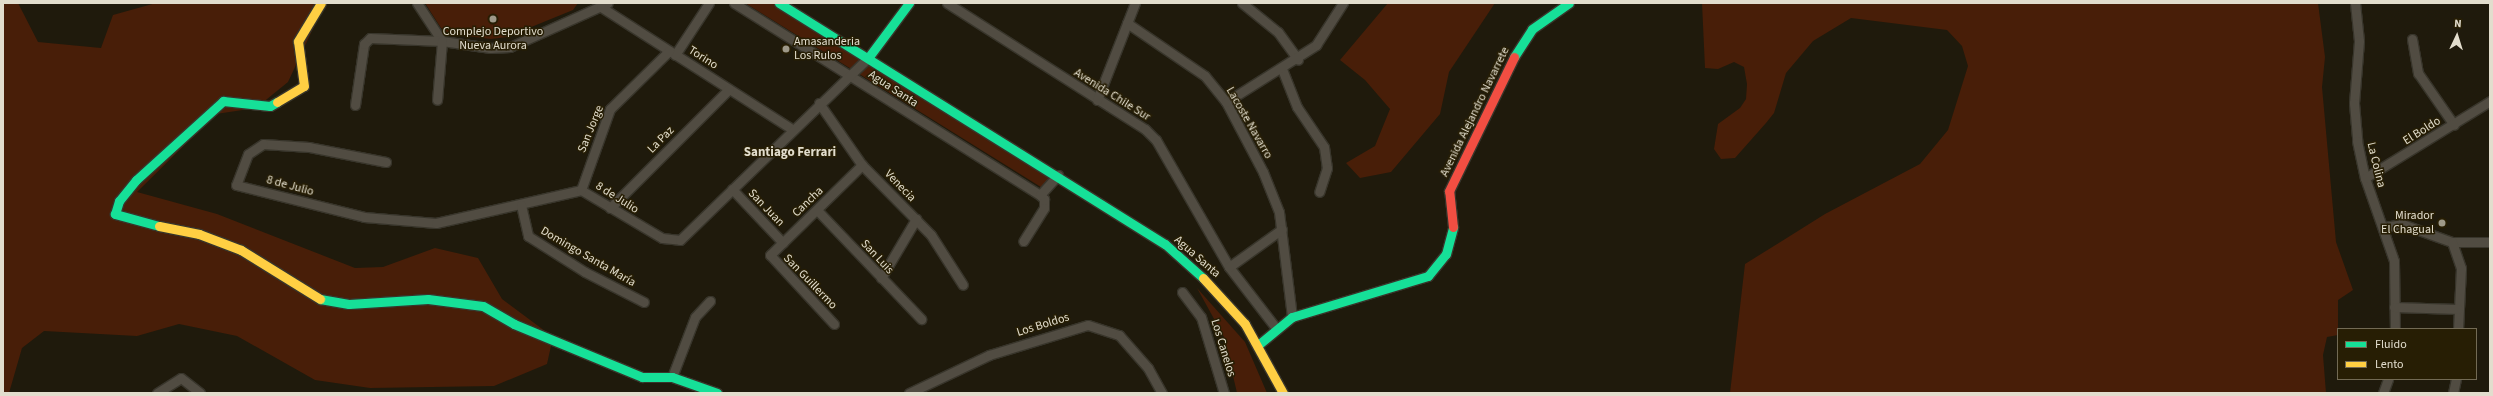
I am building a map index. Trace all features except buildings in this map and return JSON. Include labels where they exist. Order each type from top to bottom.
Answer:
[{"type":"street","points":[[321,3],[298,40],[304,86],[270,106],[223,101],[136,180],[119,201],[115,214],[135,222],[199,234],[241,250],[322,300],[349,304],[428,299],[483,306],[514,324],[642,377],[672,377],[717,393]]},
{"type":"street","points":[[417,3],[442,41],[437,100]]},
{"type":"street","name":"San Jorge","points":[[580,190],[610,110],[672,53],[709,3]]},
{"type":"street","name":"Agua Santa","points":[[734,3],[1040,195]]},
{"type":"street","name":"Agua Santa","points":[[779,3],[1058,175],[1180,256],[1216,289],[1258,345],[1283,393]]},
{"type":"street","points":[[868,58],[909,3]]},
{"type":"street","name":"Avenida Chile Sur","points":[[947,3],[1097,100],[1145,129],[1156,140],[1229,267],[1276,328]]},
{"type":"street","points":[[1097,100],[1134,3]]},
{"type":"street","points":[[1242,3],[1278,32],[1298,60]]},
{"type":"street","points":[[1226,102],[1298,60],[1319,41],[1343,3]]},
{"type":"street","name":"Avenida Alejandro Navarrete","points":[[1258,345],[1276,328],[1292,317],[1428,276],[1446,254],[1454,233],[1449,191],[1510,61],[1532,29],[1569,3]]},
{"type":"street","name":"La Colina","points":[[2355,3],[2360,41],[2355,122],[2365,178],[2384,227],[2394,261],[2395,328]]},
{"type":"street","points":[[355,105],[366,40],[442,41],[490,48],[510,47],[605,5]]},
{"type":"street","name":"Torino","points":[[605,5],[672,53],[792,129]]},
{"type":"street","name":"Lacoste Navarro","points":[[1126,23],[1204,76],[1226,102],[1264,172],[1279,212],[1292,317]]},
{"type":"street","points":[[2412,39],[2418,73],[2454,125]]},
{"type":"street","name":"8 de Julio","points":[[386,162],[309,147],[264,144],[248,154],[236,185],[390,221],[436,223],[521,205],[580,190],[662,238],[680,240],[848,74],[868,58]]},
{"type":"street","points":[[1282,68],[1297,107],[1324,147],[1327,168],[1319,192]]},
{"type":"street","name":"La Paz","points":[[610,208],[729,88]]},
{"type":"street","name":"El Boldo","points":[[2365,178],[2454,125],[2490,101]]},
{"type":"street","name":"Venecia","points":[[819,103],[862,165],[931,235],[963,285]]},
{"type":"street","name":"Cancha","points":[[770,255],[862,165]]},
{"type":"street","points":[[1023,241],[1044,208],[1044,200],[1040,195],[1058,175]]},
{"type":"street","name":"San Juan","points":[[732,189],[783,243]]},
{"type":"street","name":"Domingo Santa María","points":[[521,205],[528,236],[585,272],[644,302]]},
{"type":"street","name":"San Luis","points":[[817,210],[921,319]]},
{"type":"street","points":[[881,278],[916,219]]},
{"type":"street","points":[[2384,227],[2402,224],[2452,242],[2490,242]]},
{"type":"street","points":[[1229,267],[1282,230]]},
{"type":"street","points":[[2452,242],[2461,268],[2458,328]]},
{"type":"street","name":"San Guillermo","points":[[770,255],[834,324]]},
{"type":"street","name":"Los Canelos","points":[[1182,292],[1201,317],[1224,393]]},
{"type":"street","points":[[672,377],[695,317],[710,301]]},
{"type":"street","points":[[2394,307],[2458,309]]},
{"type":"street","name":"Los Boldos","points":[[909,393],[989,354],[1088,325],[1118,335],[1148,368],[1162,393]]},
{"type":"street","points":[[157,393],[178,378],[184,379],[200,393]]},
{"type":"street","points":[[2383,393],[2388,380]]},
{"type":"street","points":[[2453,393],[2456,380]]},
{"type":"shaded area","points":[[3,3],[18,3],[38,42],[101,48],[113,15],[156,3],[325,3],[288,82],[256,108],[216,114],[137,192],[217,214],[355,268],[383,267],[435,248],[478,258],[502,299],[553,337],[547,364],[494,386],[370,388],[315,380],[237,336],[179,324],[137,336],[44,331],[22,348],[9,393],[3,393]]},
{"type":"shaded area","name":"Complejo Deportivo Nueva Aurora","points":[[425,3],[578,3],[573,10],[507,37],[491,39],[450,34],[441,28]]},
{"type":"shaded area","points":[[745,3],[777,3],[1061,176],[1044,189]]},
{"type":"shaded area","points":[[1388,3],[1495,3],[1449,72],[1440,114],[1391,172],[1360,178],[1346,163],[1375,146],[1390,109],[1365,80],[1340,60]]},
{"type":"shaded area","points":[[1702,3],[2318,3],[2325,57],[2322,87],[2336,242],[2353,290],[2338,300],[2337,335],[2327,337],[2323,355],[2326,393],[1730,393],[1745,264],[1825,214],[1920,164],[1948,130],[1968,66],[1962,46],[1947,30],[1851,18],[1813,41],[1786,73],[1774,113],[1735,158],[1721,159],[1714,149],[1718,124],[1740,108],[1746,99],[1747,84],[1744,67],[1734,62],[1718,69],[1705,68]]},
{"type":"shaded area","points":[[1197,288],[1245,342],[1267,393],[1237,393],[1224,337]]},
{"type":"traffic: fast","points":[[779,3],[1165,244],[1203,278]]},
{"type":"traffic: fast","points":[[868,58],[909,3]]},
{"type":"traffic: fast","points":[[1514,57],[1532,29],[1569,3]]},
{"type":"traffic: fast","points":[[159,226],[115,214],[119,201],[136,180],[223,101],[270,106],[277,102]]},
{"type":"traffic: fast","points":[[1258,345],[1292,317],[1428,276],[1446,254],[1453,227]]},
{"type":"traffic: fast","points":[[320,299],[349,304],[428,299],[483,306],[514,324],[642,377],[672,377],[717,393]]},
{"type":"traffic: slow","points":[[277,102],[304,86],[298,41],[321,3]]},
{"type":"traffic: slow","points":[[159,226],[199,234],[241,250],[320,299]]},
{"type":"traffic: slow","points":[[1203,278],[1245,324],[1283,393]]},
{"type":"traffic: jam","points":[[1453,227],[1449,191],[1514,57]]},
{"type":"place","name":"Complejo Deportivo Nueva Aurora","points":[[493,19]]},
{"type":"place","name":"Amasanderia Los Rulos","points":[[786,49]]},
{"type":"place","name":"Mirador El Chagual","points":[[2442,223]]},
{"type":"district","name":"Santiago Ferrari","points":[[790,152]]}]
